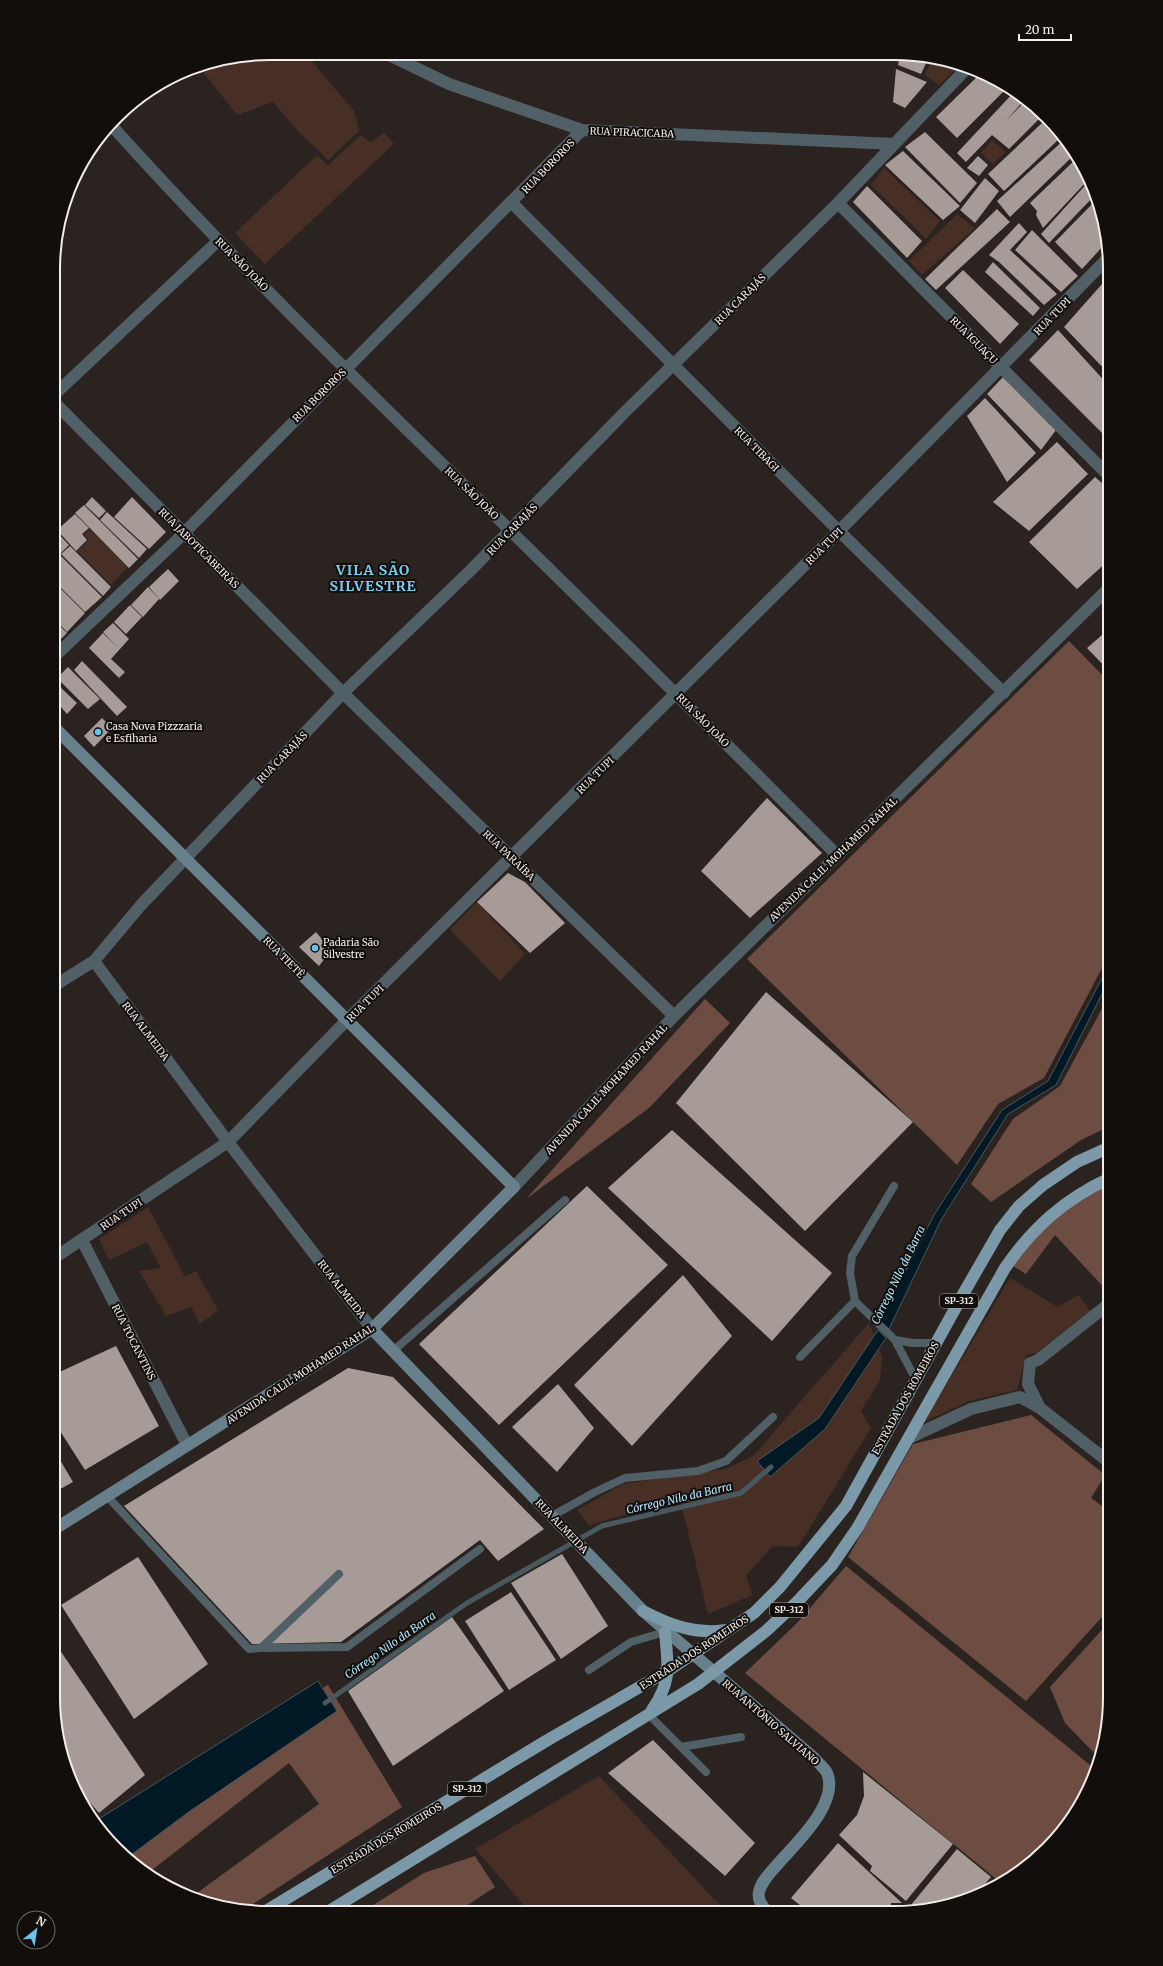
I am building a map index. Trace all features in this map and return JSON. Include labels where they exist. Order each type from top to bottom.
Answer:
[{"type":"main road","name":"ESTRADA DOS ROMEIROS","points":[[274,1906],[546,1741],[669,1670],[754,1613],[780,1587],[846,1506],[1000,1230],[1019,1206],[1043,1185],[1077,1162],[1103,1151]]},
{"type":"main road","name":"SP-312","points":[[337,1906],[698,1684],[766,1631],[796,1603],[832,1565],[864,1518],[1005,1268],[1028,1236],[1076,1196],[1103,1182]]},
{"type":"main road","points":[[643,1611],[667,1624],[696,1631],[712,1632],[731,1629]]},
{"type":"main road","points":[[649,1714],[661,1696],[669,1670],[665,1632]]},
{"type":"street","name":"RUA PIRACICABA","points":[[399,60],[449,84],[582,130],[894,144]]},
{"type":"street","name":"RUA CARAJÁS","points":[[60,982],[94,961],[141,905],[344,693],[510,531],[624,413],[838,203],[963,72]]},
{"type":"street","name":"RUA SÃO JOÃO","points":[[114,128],[218,241],[345,369],[675,693],[837,855]]},
{"type":"street","name":"RUA BOROROS","points":[[60,651],[183,532],[512,203],[582,130]]},
{"type":"street","name":"RUA TIBAGI","points":[[512,203],[839,531],[1004,693]]},
{"type":"street","name":"RUA IGUAÇU","points":[[838,203],[1103,470]]},
{"type":"street","points":[[60,389],[218,241]]},
{"type":"street","name":"RUA TUPI","points":[[60,1254],[228,1142],[347,1020],[512,858],[675,693],[839,531],[1103,263]]},
{"type":"street","name":"RUA JABOTICABEIRAS","points":[[60,408],[344,693]]},
{"type":"street","name":"AVENIDA CALIL MOHAMED RAHAL","points":[[60,1526],[372,1329],[514,1187],[674,1016],[1103,594]]},
{"type":"street","name":"RUA PARAÍBA","points":[[344,693],[674,1016]]},
{"type":"street","name":"RUA TIETÊ","points":[[60,733],[514,1187]]},
{"type":"street","name":"RUA ALMEIDA","points":[[94,961],[228,1142],[372,1329],[643,1611],[665,1632],[693,1654]]},
{"type":"street","name":"RUA TOCANTINS","points":[[82,1240],[187,1445]]},
{"type":"street","points":[[1040,1408],[1028,1384],[1030,1363],[1038,1360],[1103,1309]]},
{"type":"street","points":[[909,1438],[971,1409],[1020,1397],[1040,1408],[1103,1458]]},
{"type":"street","name":"RUA ANTÔNIO SALVIANO","points":[[693,1654],[813,1757],[827,1772],[830,1788],[819,1816],[765,1879],[759,1893],[761,1906]]},
{"type":"lane","points":[[894,1186],[852,1256],[850,1273],[855,1301],[893,1338],[916,1380]]},
{"type":"lane","points":[[392,1351],[565,1200]]},
{"type":"lane","points":[[800,1358],[855,1301]]},
{"type":"lane","points":[[893,1338],[913,1343],[936,1343]]},
{"type":"lane","points":[[552,1516],[595,1492],[625,1478],[698,1471],[726,1461],[773,1417]]},
{"type":"lane","points":[[106,1496],[249,1649],[347,1647],[480,1549]]},
{"type":"lane","points":[[261,1648],[339,1574]]},
{"type":"lane","points":[[589,1670],[631,1642],[665,1632]]},
{"type":"lane","points":[[649,1714],[706,1772]]},
{"type":"lane","points":[[681,1747],[741,1737]]},
{"type":"shaded area","points":[[255,60],[311,60],[354,111],[359,131],[328,160],[301,134],[273,102],[237,115],[202,71],[228,64]]},
{"type":"shaded area","points":[[930,63],[956,69],[939,85],[925,75]]},
{"type":"shaded area","points":[[384,132],[394,144],[265,264],[235,233],[317,155],[328,165],[361,135],[371,143]]},
{"type":"shaded area","points":[[992,140],[1006,152],[993,164],[981,153]]},
{"type":"shaded area","points":[[884,168],[940,221],[926,239],[871,185]]},
{"type":"shaded area","points":[[957,214],[975,228],[922,275],[909,261]]},
{"type":"shaded area","points":[[90,529],[128,567],[111,585],[77,551],[89,540],[84,535]]},
{"type":"shaded area","points":[[1069,641],[1103,676],[1103,966],[1044,1078],[998,1104],[957,1165],[747,959]]},
{"type":"shaded area","points":[[477,902],[525,954],[500,981],[450,930]]},
{"type":"shaded area","points":[[705,999],[730,1023],[649,1108],[526,1199]]},
{"type":"shaded area","points":[[1103,1007],[1103,1129],[1081,1140],[991,1202],[971,1184],[1013,1119],[1060,1086]]},
{"type":"shaded area","points":[[1103,1188],[1103,1286],[1055,1235],[1026,1274],[1013,1266],[1033,1238],[1074,1203]]},
{"type":"shaded area","points":[[148,1207],[185,1277],[196,1271],[218,1310],[200,1324],[191,1307],[166,1316],[139,1271],[161,1268],[147,1242],[109,1260],[99,1239]]},
{"type":"shaded area","points":[[1010,1278],[1058,1307],[1079,1295],[1090,1311],[1036,1353],[1026,1355],[1017,1390],[969,1401],[924,1422]]},
{"type":"shaded area","points":[[869,1323],[882,1357],[880,1380],[861,1411],[871,1428],[798,1547],[773,1546],[746,1575],[752,1595],[708,1614],[680,1499],[589,1525],[577,1510],[623,1484],[726,1469],[754,1455]]},
{"type":"shaded area","points":[[1031,1415],[1103,1473],[1103,1478],[1091,1498],[1103,1507],[1103,1616],[1026,1701],[848,1557],[913,1444]]},
{"type":"shaded area","points":[[846,1566],[1091,1766],[1075,1802],[1060,1824],[1032,1854],[996,1879],[745,1673],[799,1621]]},
{"type":"shaded area","points":[[1103,1629],[1103,1711],[1095,1754],[1065,1723],[1050,1687]]},
{"type":"shaded area","points":[[328,1685],[402,1807],[251,1905],[228,1902],[197,1893],[319,1804],[289,1763],[152,1870],[121,1845],[99,1819]]},
{"type":"shaded area","points":[[599,1776],[714,1899],[722,1906],[525,1906],[475,1849]]},
{"type":"shaded area","points":[[475,1856],[495,1887],[466,1906],[372,1906],[424,1873]]},
{"type":"water","points":[[1103,976],[1103,992],[1056,1085],[1008,1114],[941,1220],[889,1329],[880,1322],[934,1215],[1002,1110],[1048,1081]]},
{"type":"water","points":[[878,1330],[886,1338],[825,1429],[770,1477],[757,1461],[819,1418]]},
{"type":"water","points":[[318,1681],[337,1711],[190,1811],[132,1855],[121,1845],[99,1819]]},
{"type":"building","points":[[899,60],[926,63],[921,74],[898,65]]},
{"type":"building","points":[[896,69],[927,82],[905,108],[893,102]]},
{"type":"building","points":[[977,77],[1004,91],[957,138],[936,117]]},
{"type":"building","points":[[1011,96],[1021,103],[1005,122],[1022,104],[1039,119],[1009,149],[992,135],[966,162],[957,153]]},
{"type":"building","points":[[1042,123],[1058,140],[1004,191],[988,174]]},
{"type":"building","points":[[925,132],[977,183],[960,203],[905,147]]},
{"type":"building","points":[[1061,143],[1071,158],[1010,217],[997,201]]},
{"type":"building","points":[[903,151],[960,206],[943,220],[885,165]]},
{"type":"building","points":[[978,156],[988,165],[979,176],[967,168]]},
{"type":"building","points":[[1073,161],[1085,184],[1043,228],[1036,215],[1037,211],[1030,203]]},
{"type":"building","points":[[985,178],[999,191],[975,223],[960,210]]},
{"type":"building","points":[[1085,185],[1091,199],[1049,243],[1041,234]]},
{"type":"building","points":[[867,186],[922,241],[907,258],[853,202]]},
{"type":"building","points":[[1092,204],[1099,228],[1102,247],[1082,269],[1055,242]]},
{"type":"building","points":[[997,209],[1010,222],[936,290],[925,279]]},
{"type":"building","points":[[1019,223],[1027,232],[1010,250],[1057,294],[1044,305],[999,262],[989,255]]},
{"type":"building","points":[[1032,230],[1078,276],[1061,292],[1015,250]]},
{"type":"building","points":[[993,262],[1040,308],[1033,316],[985,272]]},
{"type":"building","points":[[963,270],[1019,324],[1000,344],[945,288]]},
{"type":"building","points":[[1103,283],[1103,368],[1064,327]]},
{"type":"building","points":[[1058,330],[1103,379],[1103,434],[1029,360]]},
{"type":"building","points":[[1003,377],[1056,430],[1041,450],[987,394]]},
{"type":"building","points":[[985,398],[1036,453],[1007,482],[967,416]]},
{"type":"building","points":[[1057,442],[1088,474],[1029,531],[993,502]]},
{"type":"building","points":[[1095,477],[1103,484],[1103,565],[1077,589],[1029,542]]},
{"type":"building","points":[[92,497],[106,511],[99,518],[85,505]]},
{"type":"building","points":[[132,497],[166,532],[149,549],[114,517]]},
{"type":"building","points":[[84,505],[138,559],[129,568],[75,513]]},
{"type":"building","points":[[107,512],[147,549],[139,558],[100,520]]},
{"type":"building","points":[[75,514],[89,528],[82,534],[87,540],[76,551],[60,533],[60,527]]},
{"type":"building","points":[[60,535],[69,545],[60,554]]},
{"type":"building","points":[[70,546],[111,587],[103,596],[61,554]]},
{"type":"building","points":[[60,555],[102,597],[85,612],[60,587]]},
{"type":"building","points":[[168,569],[179,581],[160,600],[149,587]]},
{"type":"building","points":[[148,587],[159,599],[143,617],[131,605]]},
{"type":"building","points":[[60,588],[85,613],[67,632],[60,625]]},
{"type":"building","points":[[130,605],[142,617],[126,634],[114,622]]},
{"type":"building","points":[[113,623],[129,639],[111,659],[125,672],[119,678],[89,648],[103,633],[118,648],[103,632]]},
{"type":"building","points":[[60,626],[67,633],[60,640]]},
{"type":"building","points":[[1103,634],[1103,665],[1087,648]]},
{"type":"building","points":[[82,661],[127,707],[117,716],[74,670]]},
{"type":"building","points":[[68,667],[100,699],[88,709],[60,681],[60,675]]},
{"type":"building","points":[[60,687],[77,703],[67,714],[60,706]]},
{"type":"building","name":"Casa Nova Pizzzaria e Esfiharia","points":[[102,718],[112,728],[94,747],[84,736]]},
{"type":"building","points":[[767,798],[822,853],[750,918],[701,871]]},
{"type":"building","points":[[508,873],[525,882],[565,923],[530,953],[477,902]]},
{"type":"building","name":"Padaria São Silvestre","points":[[316,932],[331,950],[319,966],[299,947]]},
{"type":"building","points":[[766,992],[913,1122],[805,1231],[676,1103]]},
{"type":"building","points":[[672,1130],[832,1273],[772,1341],[608,1188]]},
{"type":"building","points":[[587,1186],[668,1265],[499,1425],[419,1344]]},
{"type":"building","points":[[683,1275],[732,1336],[632,1446],[574,1385]]},
{"type":"building","points":[[116,1346],[159,1426],[85,1470],[60,1431],[60,1372]]},
{"type":"building","points":[[348,1368],[393,1377],[544,1529],[498,1561],[480,1540],[341,1642],[252,1644],[124,1506]]},
{"type":"building","points":[[558,1384],[594,1428],[557,1472],[512,1427]]},
{"type":"building","points":[[60,1460],[73,1482],[60,1489]]},
{"type":"building","points":[[562,1554],[608,1626],[561,1659],[511,1583]]},
{"type":"building","points":[[138,1557],[208,1664],[134,1719],[61,1605]]},
{"type":"building","points":[[511,1592],[556,1660],[509,1690],[465,1621]]},
{"type":"building","points":[[452,1617],[504,1691],[393,1766],[348,1691]]},
{"type":"building","points":[[60,1650],[145,1775],[99,1813],[86,1799],[76,1777],[67,1751],[60,1711]]},
{"type":"building","points":[[653,1740],[755,1843],[725,1876],[608,1773]]},
{"type":"building","points":[[863,1772],[953,1844],[906,1901],[870,1871],[872,1866],[839,1835],[857,1815],[864,1796]]},
{"type":"building","points":[[838,1843],[902,1903],[891,1903],[891,1906],[801,1906],[791,1898]]},
{"type":"building","points":[[957,1849],[991,1877],[984,1885],[961,1895],[935,1902],[910,1906]]},
{"type":"waterway","name":"Córrego Nilo da Barra","points":[[325,1703],[467,1603],[602,1526],[741,1493],[771,1467]]},
{"type":"place","name":"Casa Nova Pizzzaria e Esfiharia","points":[[98,732]]},
{"type":"place","name":"Padaria São Silvestre","points":[[315,948]]},
{"type":"district","name":"VILA SÃO SILVESTRE","points":[[373,578]]}]
